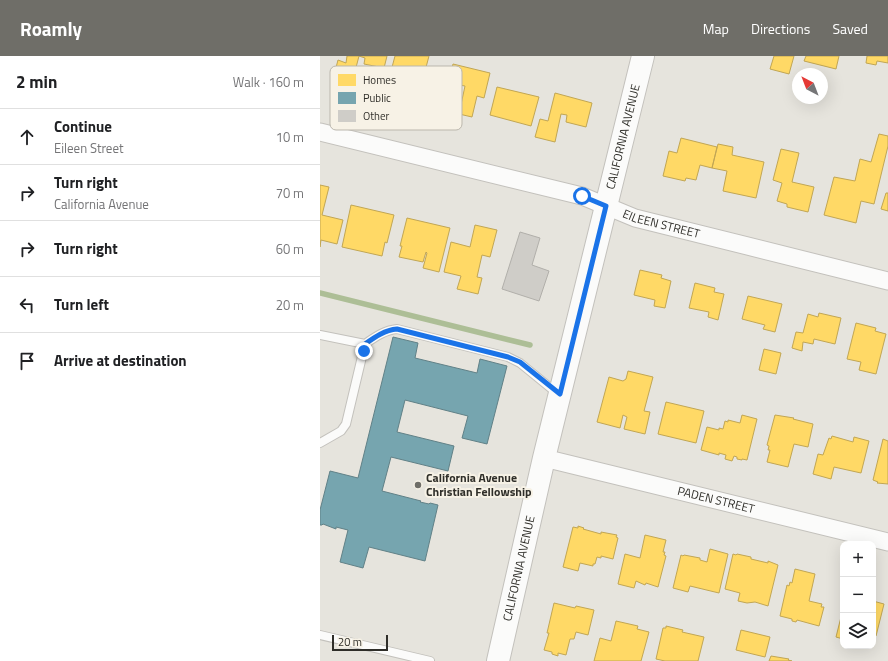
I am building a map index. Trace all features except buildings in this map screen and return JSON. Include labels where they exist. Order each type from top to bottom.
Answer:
[{"type":"main road","name":"CALIFORNIA AVENUE","points":[[498,661],[544,458],[643,56]]},
{"type":"street","name":"EILEEN STREET","points":[[320,132],[582,196],[635,218],[888,281]]},
{"type":"street","name":"PADEN STREET","points":[[544,458],[888,542]]},
{"type":"lane","points":[[320,443],[341,431],[346,424],[365,344],[391,329],[397,329],[508,357],[520,362],[560,394]]},
{"type":"lane","points":[[320,335],[365,344]]},
{"type":"lane","points":[[320,635],[430,661]]},
{"type":"waterway","points":[[320,293],[530,345]]},
{"type":"place","name":"California Avenue Christian Fellowship","points":[[418,485]]},
{"type":"route","points":[[364,351],[365,344],[380,334],[391,329],[397,329],[508,357],[520,362],[560,394],[606,206],[582,196]]}]
